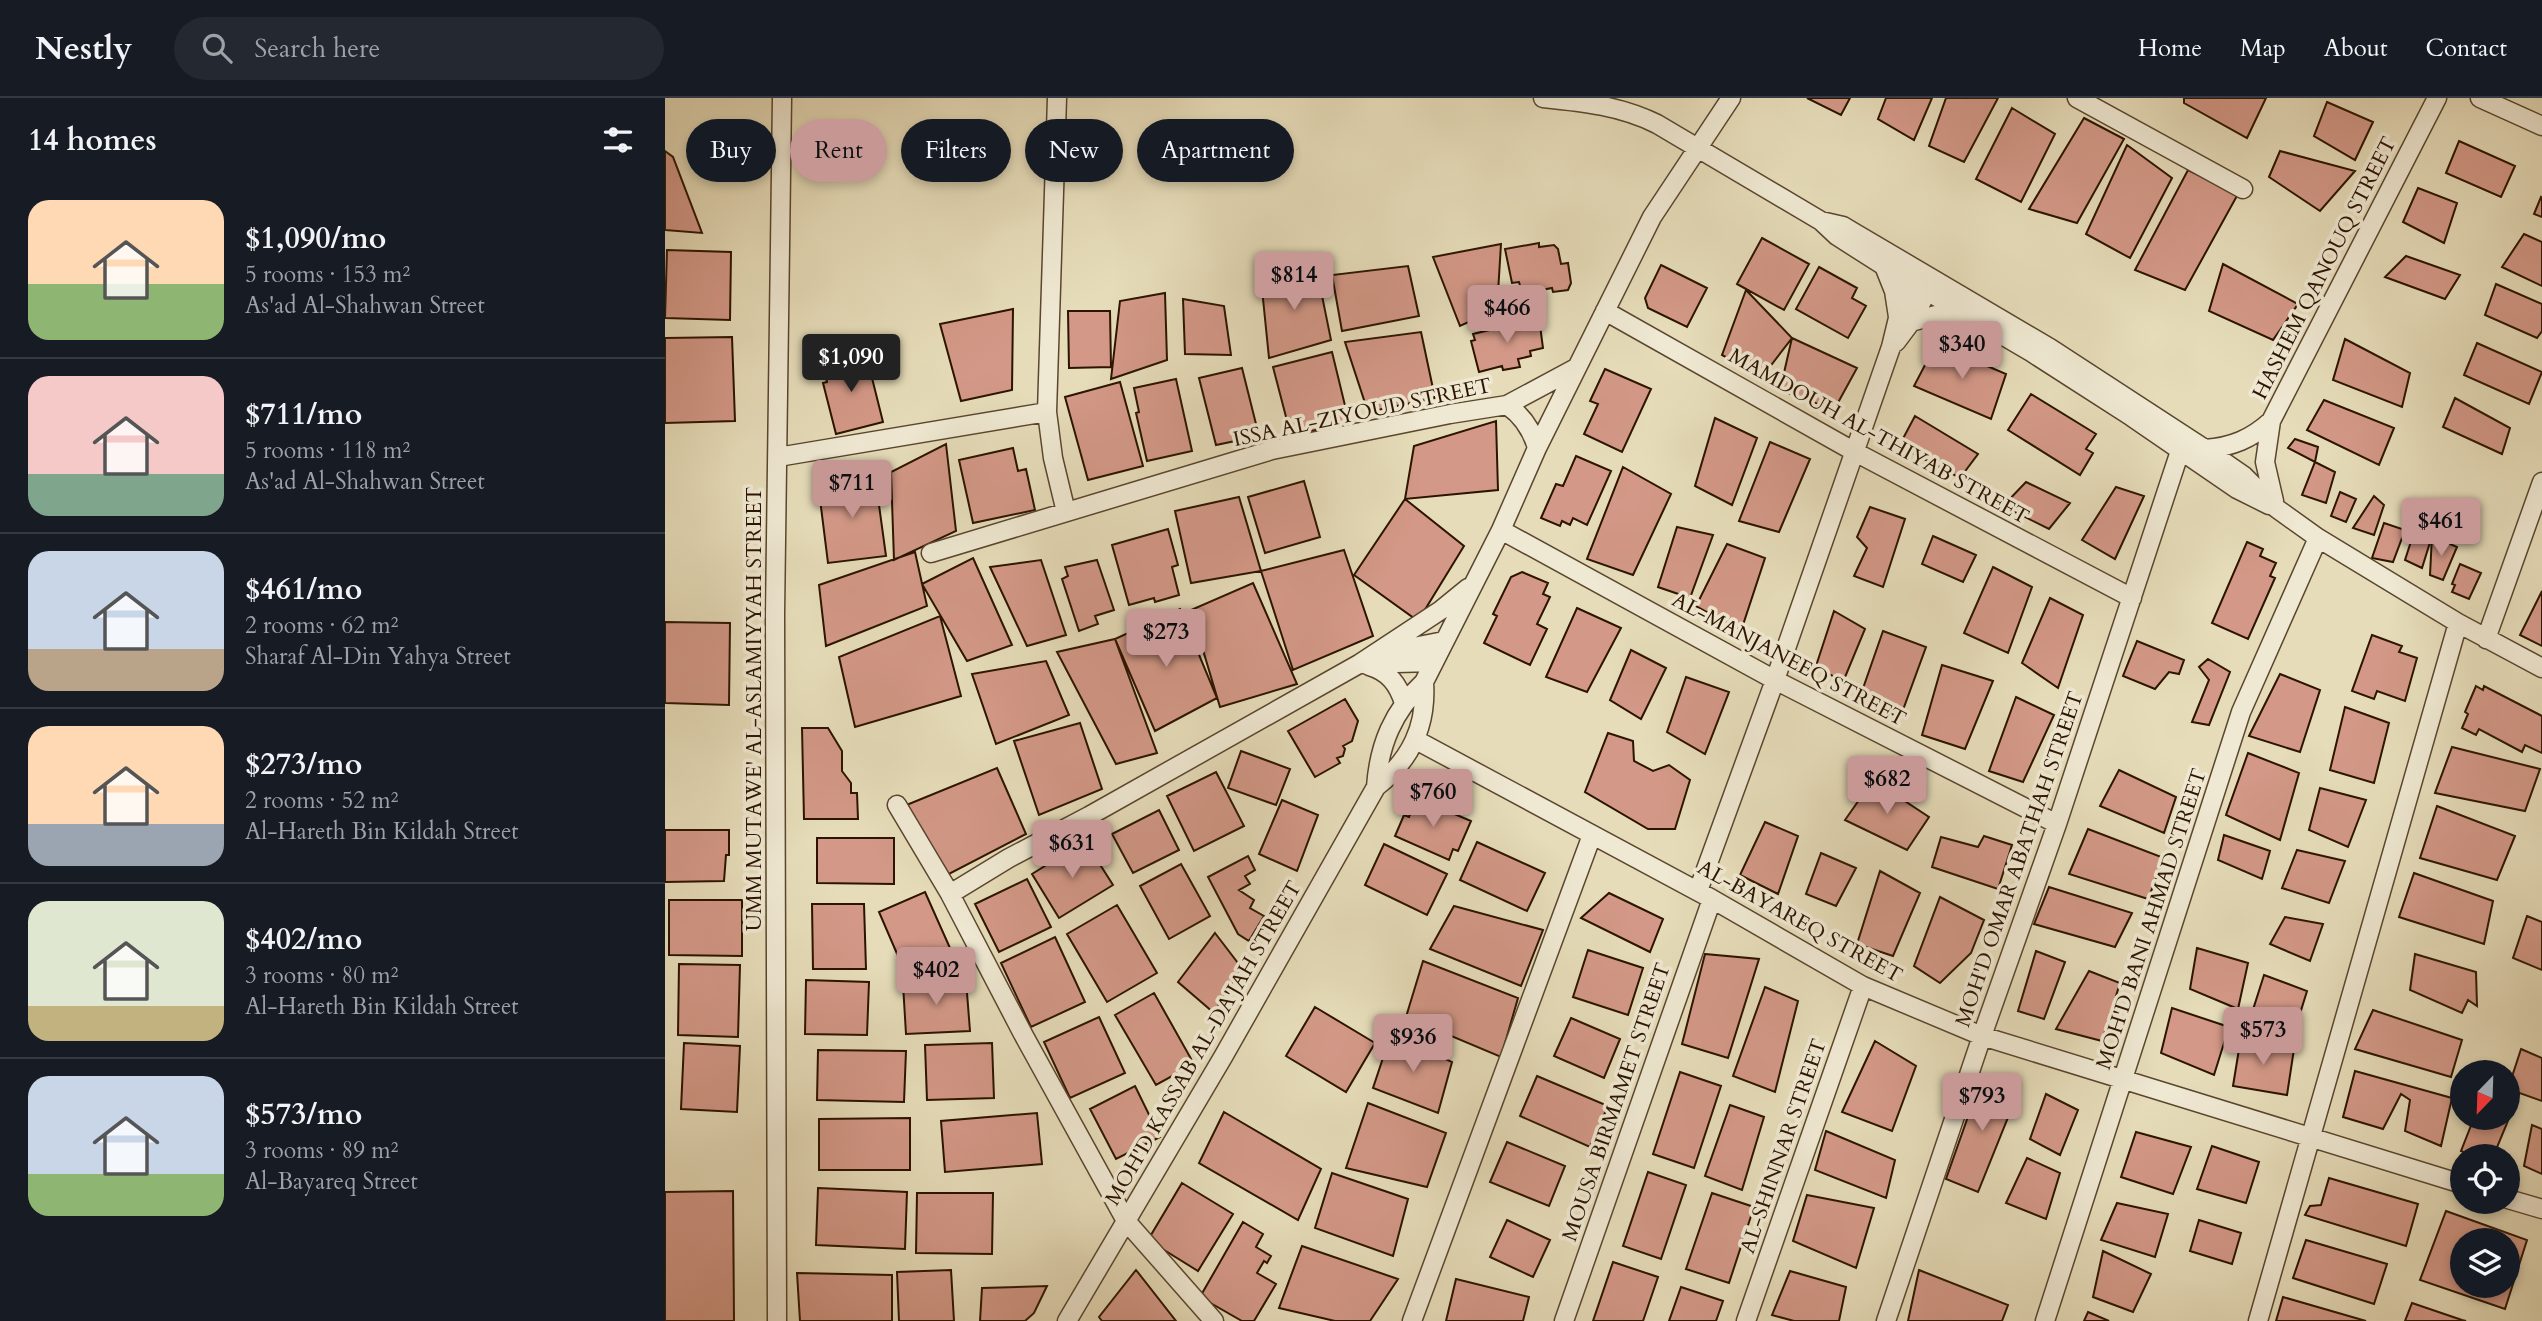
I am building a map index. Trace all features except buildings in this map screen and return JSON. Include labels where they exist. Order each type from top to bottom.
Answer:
[{"type":"street","name":"UMM MUTAWE' AL-ASLAMIYYAH STREET","points":[[777,1321],[775,614],[782,98]]},
{"type":"street","points":[[1057,98],[1047,412],[1053,458],[1066,512]]},
{"type":"street","points":[[1543,98],[1613,107],[1636,114],[1697,148],[1821,221],[1837,236],[1884,266],[1923,281],[2039,341],[2135,411],[2181,451],[2249,497],[2276,508]]},
{"type":"street","name":"MOH'D KASSAB AL-DA'JAH STREET","points":[[1376,787],[1386,734],[1404,703],[1424,682],[1501,530],[1537,448],[1652,217],[1731,98]]},
{"type":"street","points":[[2077,98],[2243,189]]},
{"type":"street","name":"HASHEM QANOUQ STREET","points":[[2276,508],[2265,462],[2271,421],[2437,98]]},
{"type":"street","points":[[2480,98],[2542,127]]},
{"type":"street","points":[[1821,221],[1843,226],[1923,281],[1962,312],[2205,449],[2244,476],[2276,508],[2318,538],[2458,623],[2542,668]]},
{"type":"street","points":[[1884,266],[1904,320],[1962,312]]},
{"type":"street","name":"MOUSA BIRMAMET STREET","points":[[1563,1321],[1775,680],[1891,347],[1923,281]]},
{"type":"street","name":"MAMDOUH AL-THIYAB STREET","points":[[1605,311],[1855,452],[2132,598]]},
{"type":"street","name":"ISSA AL-ZIYOUD STREET","points":[[931,553],[1272,450],[1507,405],[1576,368]]},
{"type":"street","name":"ISSA AL-ZIYOUD STREET","points":[[1507,405],[1531,429],[1537,448]]},
{"type":"street","points":[[778,457],[1047,412]]},
{"type":"street","name":"HASHEM QANOUQ STREET","points":[[2205,449],[2248,439],[2271,421]]},
{"type":"street","name":"MOH'D OMAR ABATHAH STREET","points":[[1886,1321],[2057,824],[2181,451]]},
{"type":"street","points":[[2225,481],[2244,476],[2265,462]]},
{"type":"street","points":[[2486,639],[2542,482]]},
{"type":"street","name":"AL-MANJANEEQ STREET","points":[[1501,530],[1775,680],[2057,824]]},
{"type":"street","name":"MOH'D BANI AHMAD STREET","points":[[2045,1321],[2241,712],[2318,538]]},
{"type":"street","points":[[950,894],[1009,858],[1359,664],[1441,610],[1473,583]]},
{"type":"street","points":[[2258,1321],[2458,623]]},
{"type":"street","points":[[1359,664],[1394,650],[1444,641]]},
{"type":"street","points":[[1359,664],[1434,662]]},
{"type":"street","points":[[1359,664],[1383,671],[1393,680],[1404,703]]},
{"type":"street","name":"MOH'D KASSAB AL-DA'JAH STREET","points":[[1067,1321],[1230,1045],[1376,787],[1400,766],[1416,740],[1424,711],[1424,682]]},
{"type":"street","name":"AL-BAYAREQ STREET","points":[[1416,740],[1705,895],[1863,986],[1982,1036],[2450,1180]]},
{"type":"street","points":[[897,804],[950,894],[1126,1221],[1214,1321]]},
{"type":"street","points":[[1412,1321],[1592,835]]},
{"type":"street","name":"AL-SHINNAR STREET","points":[[1746,1321],[1863,986]]},
{"type":"street","points":[[2520,1203],[2542,1209]]}]
